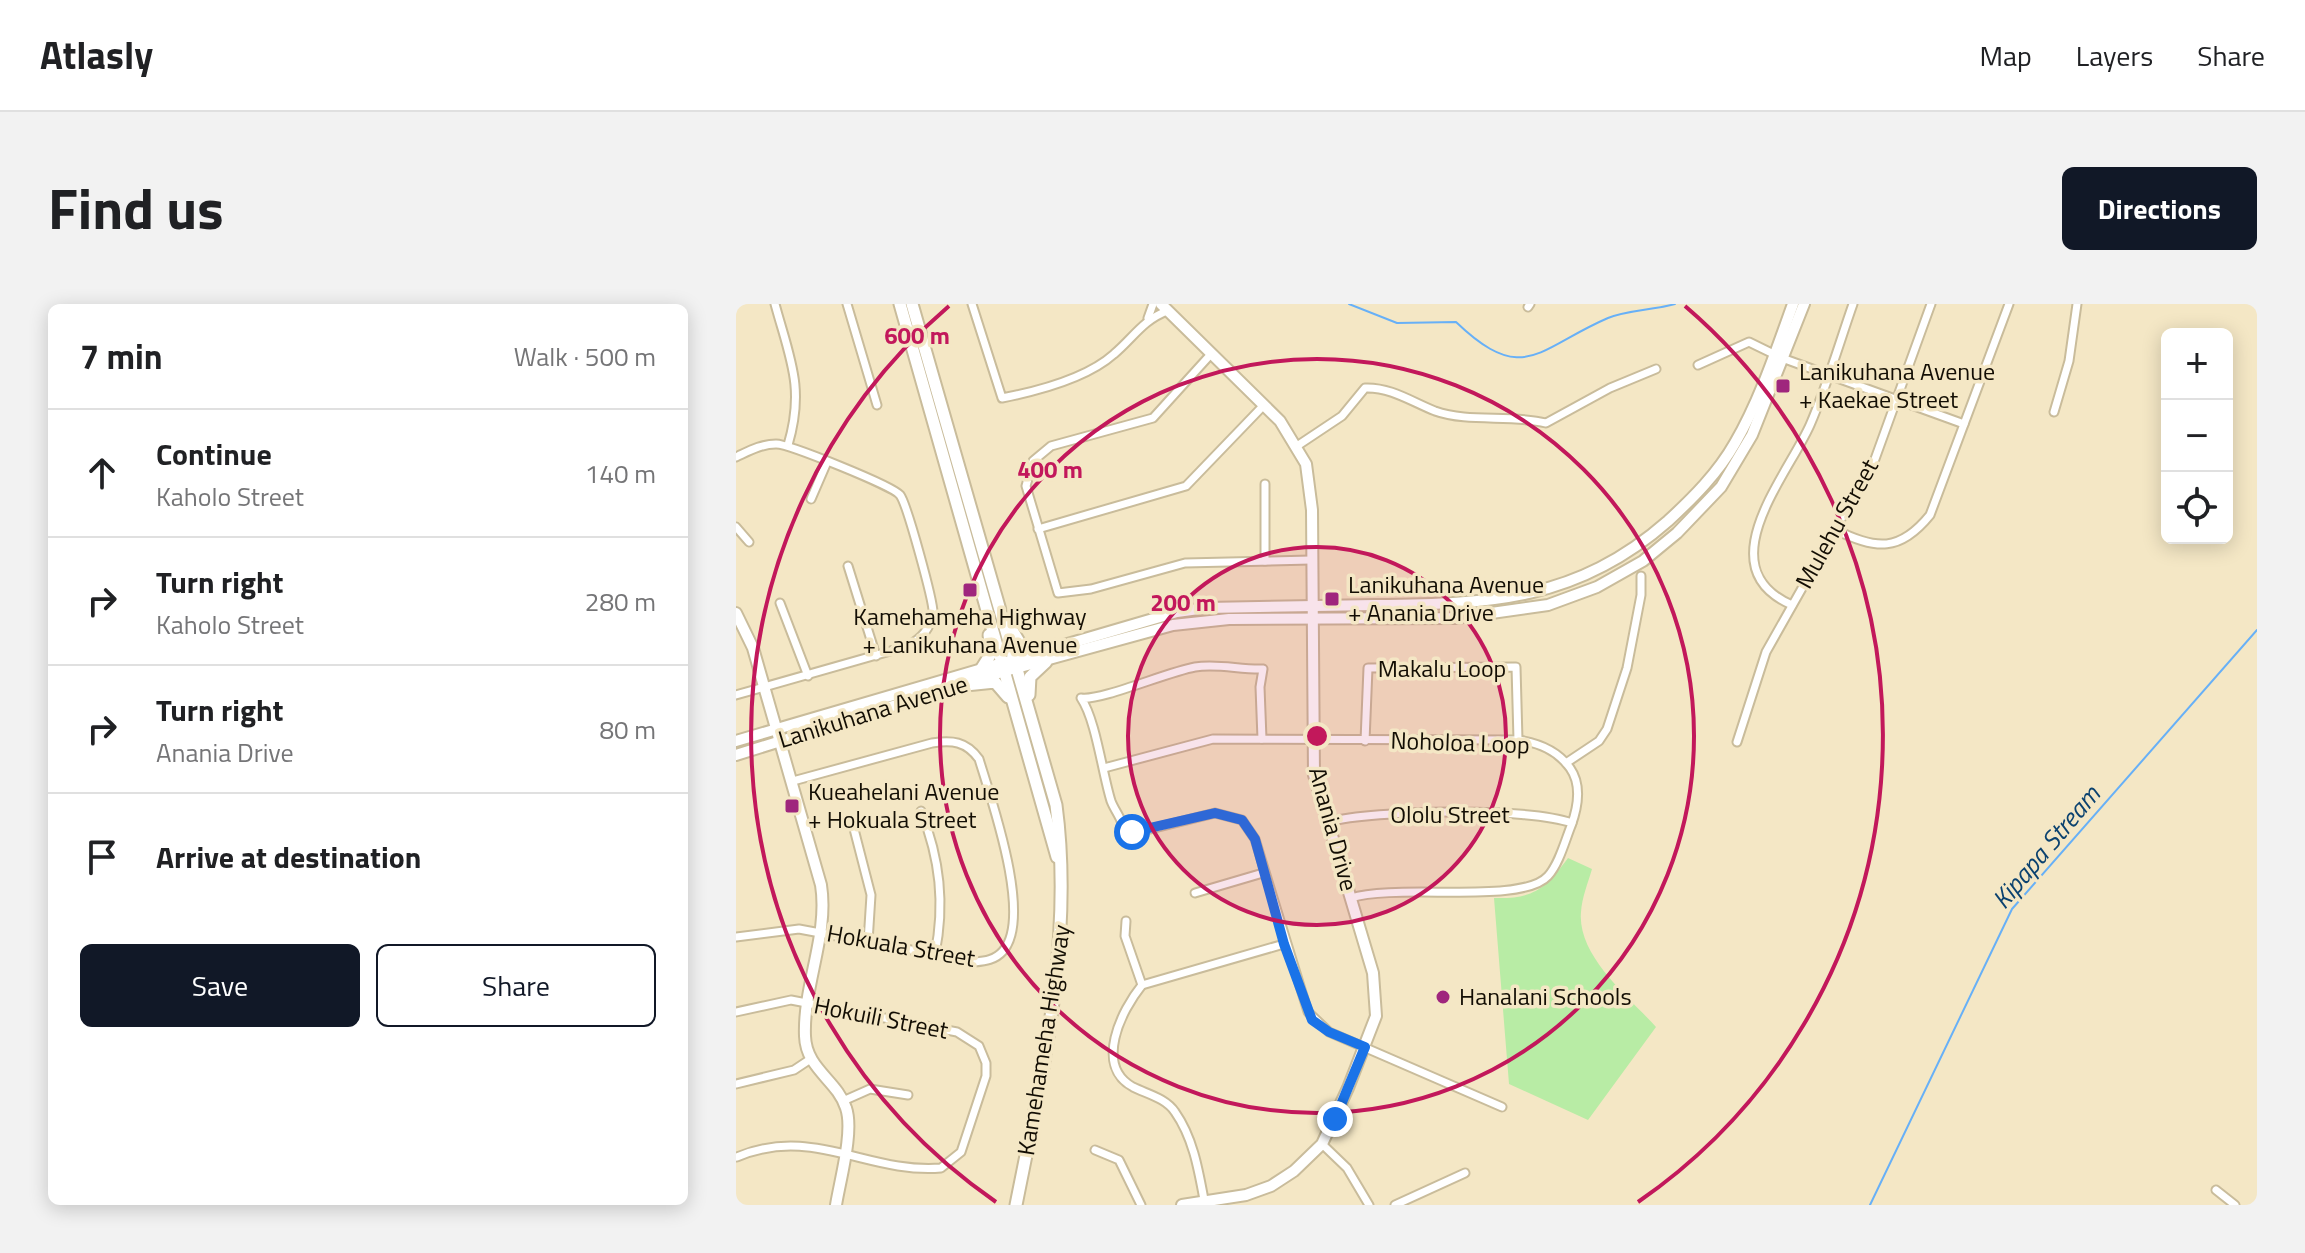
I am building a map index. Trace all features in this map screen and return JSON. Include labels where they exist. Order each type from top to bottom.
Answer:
[{"type":"main road","name":"Kamehameha Highway","points":[[900,304],[970,552],[1010,665],[1029,708],[1056,805],[1063,916],[1055,991],[1016,1205]]},
{"type":"main road","name":"Kamehameha Highway","points":[[912,304],[975,523],[1010,665],[1015,708],[1061,874]]},
{"type":"main road","points":[[975,523],[1014,636],[1027,648],[1045,656],[1030,677],[1029,708]]},
{"type":"main road","points":[[970,552],[992,649],[982,668]]},
{"type":"main road","points":[[956,686],[995,682],[1015,708]]},
{"type":"street","points":[[775,304],[795,378],[798,411],[788,445]]},
{"type":"street","points":[[847,304],[877,405]]},
{"type":"street","points":[[972,304],[1002,398],[1091,371],[1115,354],[1148,318],[1164,307]]},
{"type":"street","points":[[1148,318],[1153,304]]},
{"type":"street","name":"Lanikuhana Avenue","points":[[736,755],[956,686],[1010,665],[1187,622],[1456,618],[1548,605],[1597,587],[1643,561],[1677,533],[1721,487],[1742,457],[1793,304]]},
{"type":"street","name":"Lanikuhana Avenue","points":[[1045,656],[1189,610],[1449,606],[1515,599],[1601,570],[1642,544],[1691,501],[1733,446],[1804,304]]},
{"type":"street","points":[[1792,605],[1762,578],[1755,557],[1755,531],[1765,505],[1802,443],[1853,304]]},
{"type":"street","name":"Mulehu Street","points":[[1737,742],[1766,652],[1875,459],[1931,304]]},
{"type":"street","points":[[1836,530],[1876,546],[1898,542],[1919,529],[1938,499],[2009,304]]},
{"type":"street","points":[[2054,412],[2069,361],[2077,304]]},
{"type":"street","name":"Anania Drive","points":[[1164,307],[1264,405],[1297,446],[1311,480],[1314,775],[1376,991],[1376,1016],[1322,1144],[1294,1171],[1271,1186],[1246,1195],[1182,1205]]},
{"type":"street","points":[[1698,365],[1749,342],[1778,356],[1964,424]]},
{"type":"street","points":[[1211,354],[1153,418],[1051,446],[1030,467],[1026,486],[1058,593],[1091,589],[1185,563],[1311,560]]},
{"type":"street","points":[[1297,446],[1342,416],[1365,388],[1381,388],[1450,415],[1525,418],[1546,423],[1610,388],[1656,369]]},
{"type":"street","points":[[1038,529],[1186,486],[1204,471],[1264,405]]},
{"type":"street","points":[[736,457],[763,445],[788,445],[898,493],[907,505],[917,554],[933,602],[929,628],[920,638],[876,656],[736,695]]},
{"type":"street","points":[[811,499],[827,462]]},
{"type":"street","points":[[1265,484],[1265,561]]},
{"type":"street","points":[[736,527],[749,542]]},
{"type":"street","points":[[848,566],[876,656]]},
{"type":"street","points":[[1351,898],[1382,890],[1525,889],[1549,876],[1572,823],[1577,784],[1566,763],[1599,741],[1607,729],[1627,668],[1630,639],[1641,595],[1641,576]]},
{"type":"street","points":[[780,603],[787,614],[808,676]]},
{"type":"street","points":[[737,617],[765,687],[821,885],[824,911],[805,1034],[809,1060],[843,1101],[849,1119],[836,1205]]},
{"type":"street","name":"Lanikuhana Avenue","points":[[736,741],[982,668],[1010,665]]},
{"type":"street","name":"Makalu Loop","points":[[1365,741],[1368,668],[1408,665],[1516,667],[1513,685],[1518,740]]},
{"type":"street","points":[[1262,739],[1260,687],[1263,669],[1195,667],[1142,680],[1099,698],[1081,698],[1091,711],[1092,732],[1112,802],[1123,825],[1122,836],[1215,813],[1236,816],[1251,829],[1284,944],[1312,1020],[1329,1032],[1502,1107]]},
{"type":"street","name":"Noholoa Loop","points":[[1104,768],[1200,741],[1262,739],[1518,740],[1545,747],[1566,763]]},
{"type":"street","name":"Hokuala Street","points":[[736,937],[785,929],[820,932],[975,962],[985,961],[1003,951],[1012,933],[1004,843],[973,750],[955,741],[932,743],[793,781]]},
{"type":"street","points":[[921,811],[941,883],[943,907],[935,954]]},
{"type":"street","name":"Ololu Street","points":[[1328,822],[1367,815],[1534,814],[1572,823]]},
{"type":"street","points":[[854,829],[871,895],[868,942]]},
{"type":"street","points":[[1195,893],[1263,873]]},
{"type":"street","points":[[1126,921],[1125,936],[1142,985]]},
{"type":"street","points":[[1205,1202],[1201,1172],[1174,1109],[1124,1081],[1113,1063],[1112,1049],[1134,995],[1142,985],[1284,944]]},
{"type":"street","name":"Hokuili Street","points":[[736,1012],[781,1001],[957,1032],[979,1046],[986,1063],[986,1076],[961,1152],[941,1168],[791,1143],[737,1157]]},
{"type":"street","points":[[736,1084],[794,1070],[809,1060]]},
{"type":"street","points":[[843,1101],[870,1089],[908,1095]]},
{"type":"street","points":[[1322,1144],[1347,1168],[1369,1205]]},
{"type":"street","points":[[1095,1150],[1119,1160],[1141,1205]]},
{"type":"street","points":[[1395,1205],[1465,1173]]},
{"type":"street","points":[[2216,1190],[2235,1205]]},
{"type":"green space","points":[[1568,858],[1592,869],[1581,912],[1587,944],[1607,975],[1656,1027],[1588,1120],[1509,1084],[1494,898],[1519,897],[1537,890]]},
{"type":"waterway","points":[[1349,304],[1397,323],[1456,322],[1479,342],[1499,353],[1516,357],[1547,350],[1616,315],[1675,304]]},
{"type":"waterway","name":"Kipapa Stream","points":[[1870,1205],[2012,909],[2257,630]]},
{"type":"place","name":"Lanikuhana Avenue + Kaekae Street","points":[[1783,386]]},
{"type":"place","name":"Kamehameha Highway + Lanikuhana Avenue","points":[[970,590]]},
{"type":"place","name":"Lanikuhana Avenue + Anania Drive","points":[[1332,599]]},
{"type":"place","name":"Kueahelani Avenue + Hokuala Street","points":[[792,806]]},
{"type":"place","name":"Hanalani Schools","points":[[1443,997]]},
{"type":"route","points":[[1132,832],[1152,830],[1215,813],[1236,816],[1251,829],[1284,944],[1312,1020],[1329,1032],[1365,1047],[1335,1119]]}]
